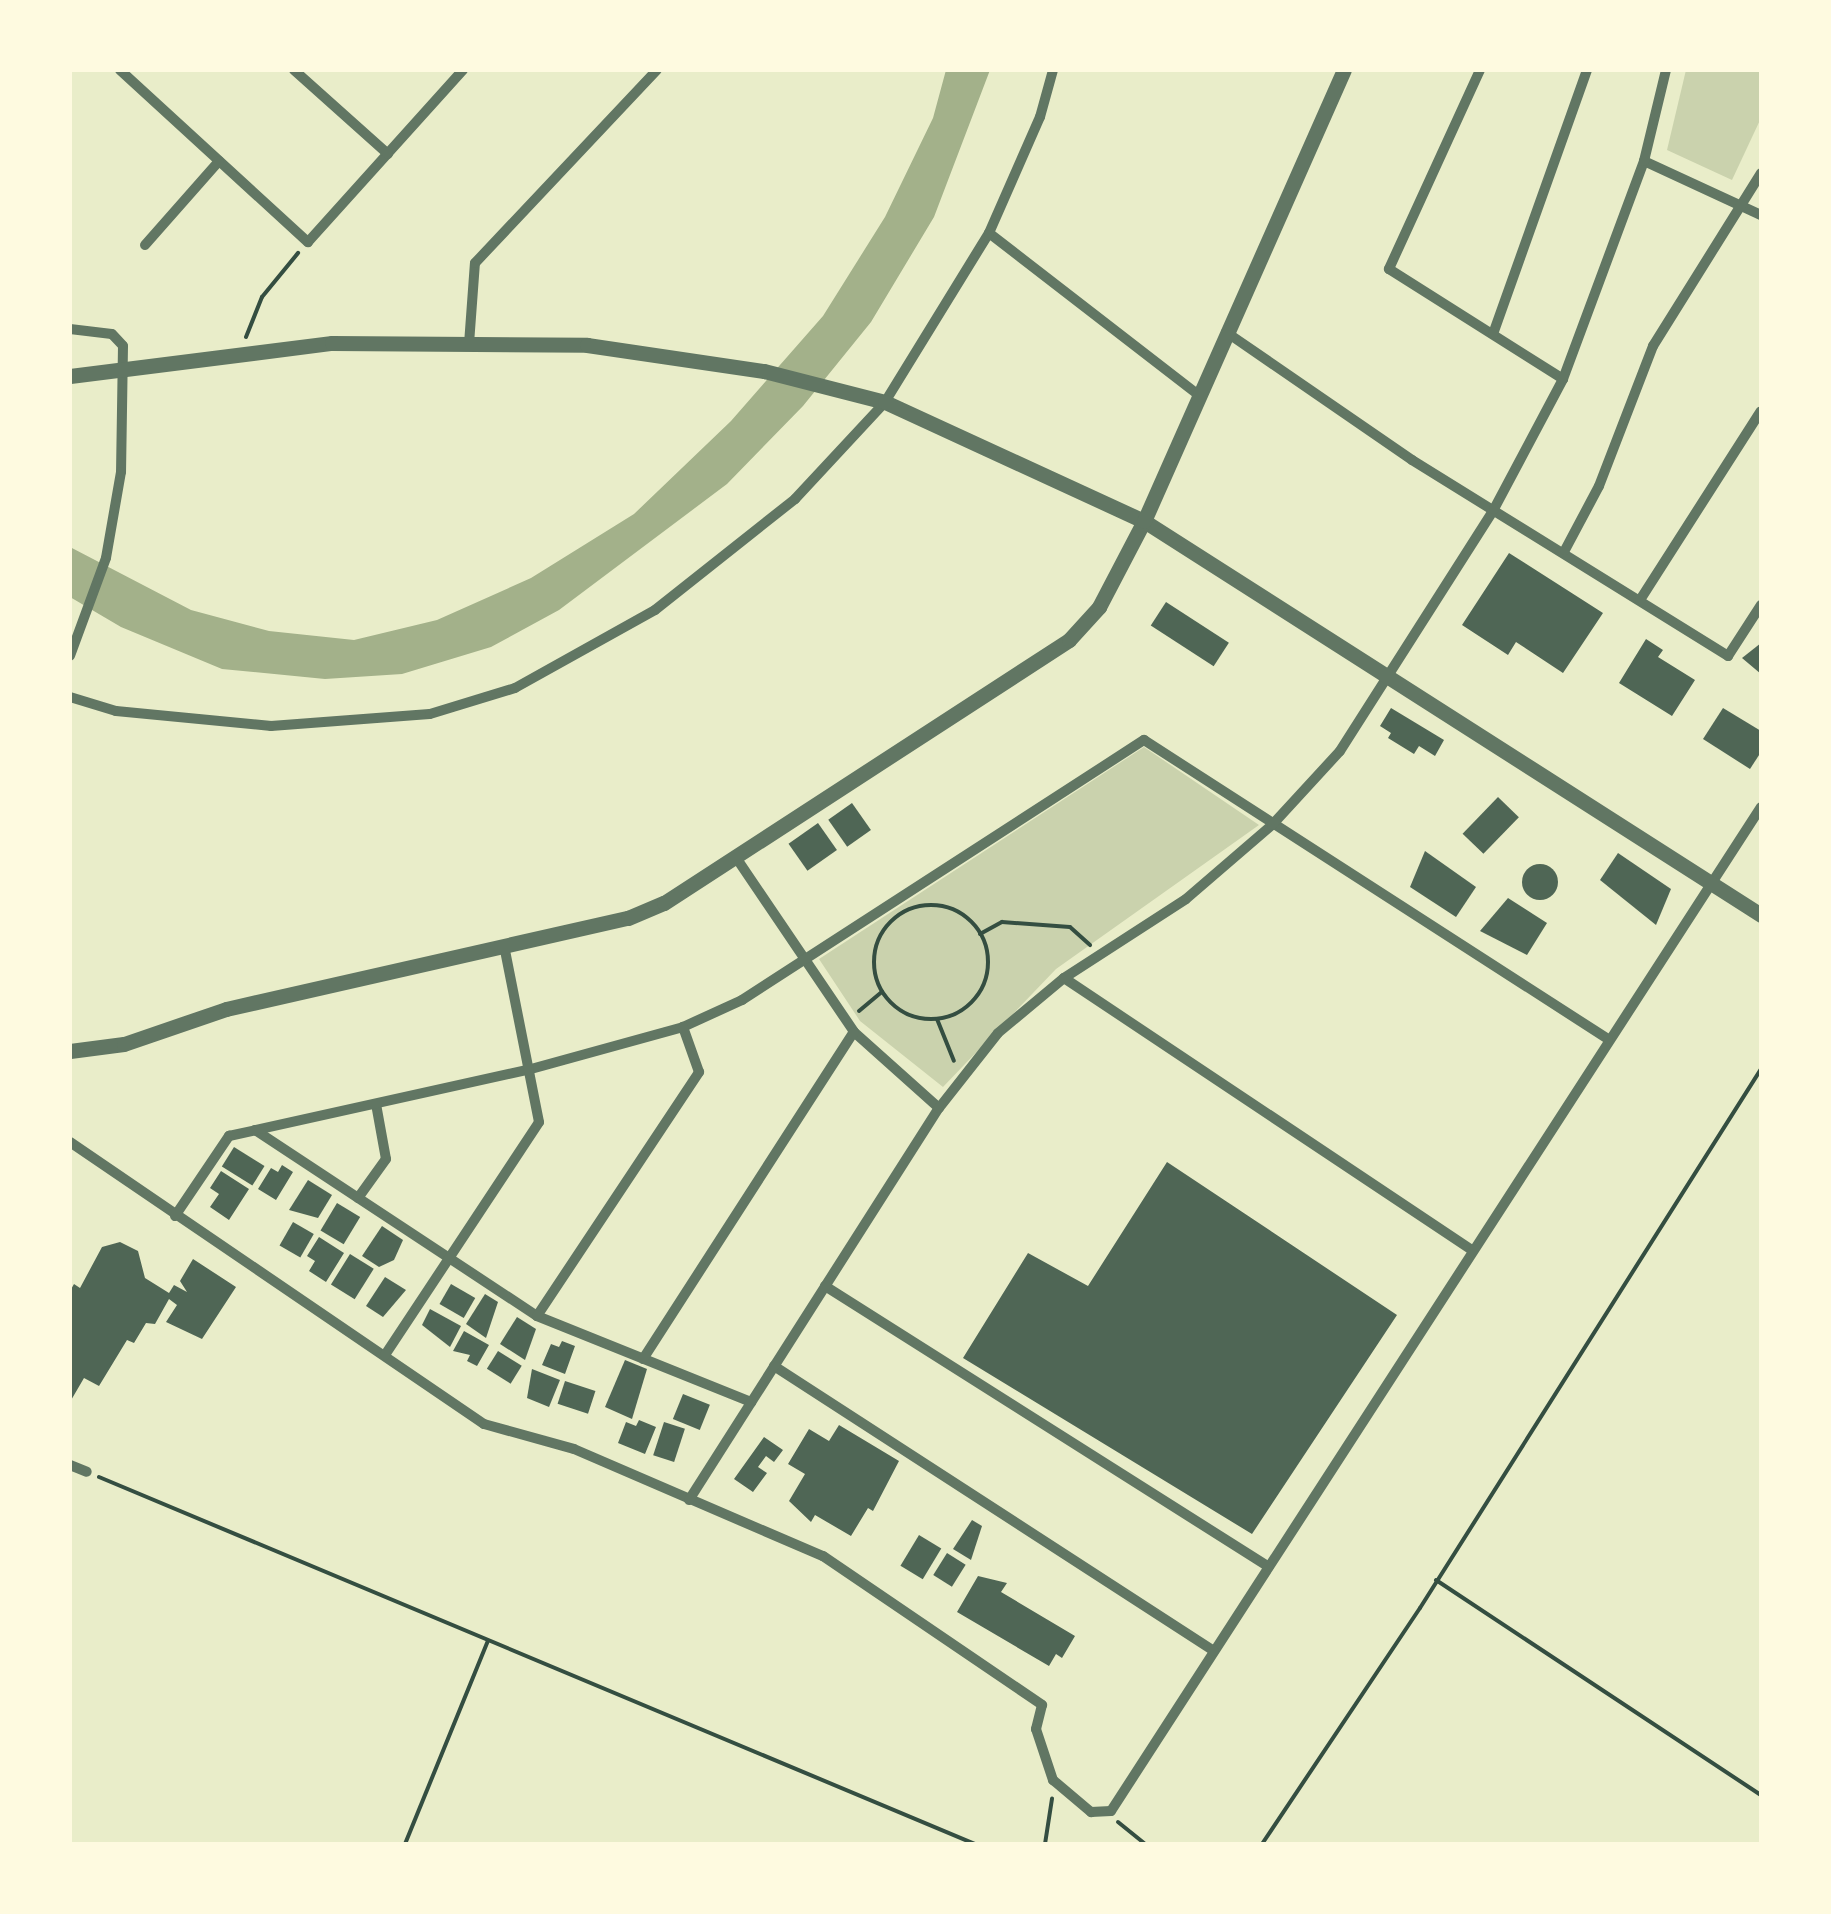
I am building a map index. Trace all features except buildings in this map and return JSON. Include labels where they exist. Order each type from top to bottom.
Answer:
[{"type":"street","points":[[120,70],[308,242],[463,70]]},
{"type":"street","points":[[469,344],[475,263],[657,70]]},
{"type":"street","points":[[70,697],[116,712],[196,722],[322,725],[430,714],[515,688],[596,648],[722,563],[795,499],[885,402],[989,233],[1040,117],[1053,70]]},
{"type":"street","points":[[70,1051],[124,1044],[226,1009],[628,918],[735,856],[1070,640],[1099,606],[1144,521],[1344,70]]},
{"type":"street","points":[[1480,70],[1389,269],[1563,379]]},
{"type":"street","points":[[1493,334],[1587,70]]},
{"type":"street","points":[[688,1500],[939,1108],[998,1033],[1064,978],[1186,899],[1272,826],[1340,751],[1494,508],[1563,379],[1644,161],[1666,70]]},
{"type":"street","points":[[300,72],[388,154]]},
{"type":"street","points":[[145,245],[219,161]]},
{"type":"street","points":[[1644,161],[1761,215]]},
{"type":"street","points":[[1565,550],[1599,486],[1653,346],[1761,173]]},
{"type":"street","points":[[989,233],[1198,394]]},
{"type":"street","points":[[70,329],[112,334],[124,346],[121,472],[106,558],[70,656]]},
{"type":"street","points":[[1226,332],[1728,656],[1761,606]]},
{"type":"street","points":[[70,376],[332,343],[587,346],[764,371],[885,402],[1144,521],[1761,915]]},
{"type":"street","points":[[1640,600],[1761,411]]},
{"type":"street","points":[[175,1216],[230,1136],[531,1069],[683,1027],[800,962],[1144,740],[1608,1039]]},
{"type":"street","points":[[70,1142],[484,1424],[574,1449],[823,1556],[1042,1705],[1036,1729],[1053,1780],[1092,1812],[1110,1811],[1761,806]]},
{"type":"street","points":[[735,856],[800,962],[854,1032],[939,1108]]},
{"type":"street","points":[[385,1355],[539,1122],[504,946]]},
{"type":"street","points":[[1064,978],[1472,1250]]},
{"type":"street","points":[[537,1316],[699,1072],[683,1027]]},
{"type":"street","points":[[643,1359],[854,1032]]},
{"type":"street","points":[[358,1198],[386,1158],[376,1104]]},
{"type":"street","points":[[255,1130],[537,1316],[751,1402]]},
{"type":"street","points":[[825,1286],[1269,1566]]},
{"type":"street","points":[[774,1366],[1214,1651]]},
{"type":"street","points":[[70,1464],[87,1472]]},
{"type":"path","points":[[238,356],[262,297],[308,242]]},
{"type":"path","points":[[946,908],[980,934],[988,958],[984,982],[970,1003],[937,1019],[912,1016],[882,992],[874,955],[884,931],[902,914],[946,908]]},
{"type":"path","points":[[980,934],[1002,922],[1070,927],[1090,945]]},
{"type":"path","points":[[854,1014],[882,992]]},
{"type":"path","points":[[937,1019],[958,1071]]},
{"type":"path","points":[[1262,1844],[1436,1580],[1761,1069]]},
{"type":"path","points":[[87,1472],[976,1844]]},
{"type":"path","points":[[1436,1580],[1761,1795]]},
{"type":"path","points":[[405,1844],[488,1641]]},
{"type":"path","points":[[1046,1844],[1053,1780]]},
{"type":"path","points":[[1110,1811],[1145,1844]]},
{"type":"shaded area","points":[[946,70],[990,70],[934,217],[871,322],[803,406],[727,484],[559,610],[491,647],[402,674],[325,679],[222,669],[121,627],[70,597],[70,547],[191,610],[269,631],[354,640],[437,620],[531,578],[634,514],[731,421],[823,316],[885,217],[933,118]]},
{"type":"shaded area","points":[[1686,70],[1761,70],[1761,118],[1732,180],[1667,150]]},
{"type":"shaded area","points":[[1144,747],[1259,825],[1056,969],[943,1087],[860,1021],[819,959]]}]
